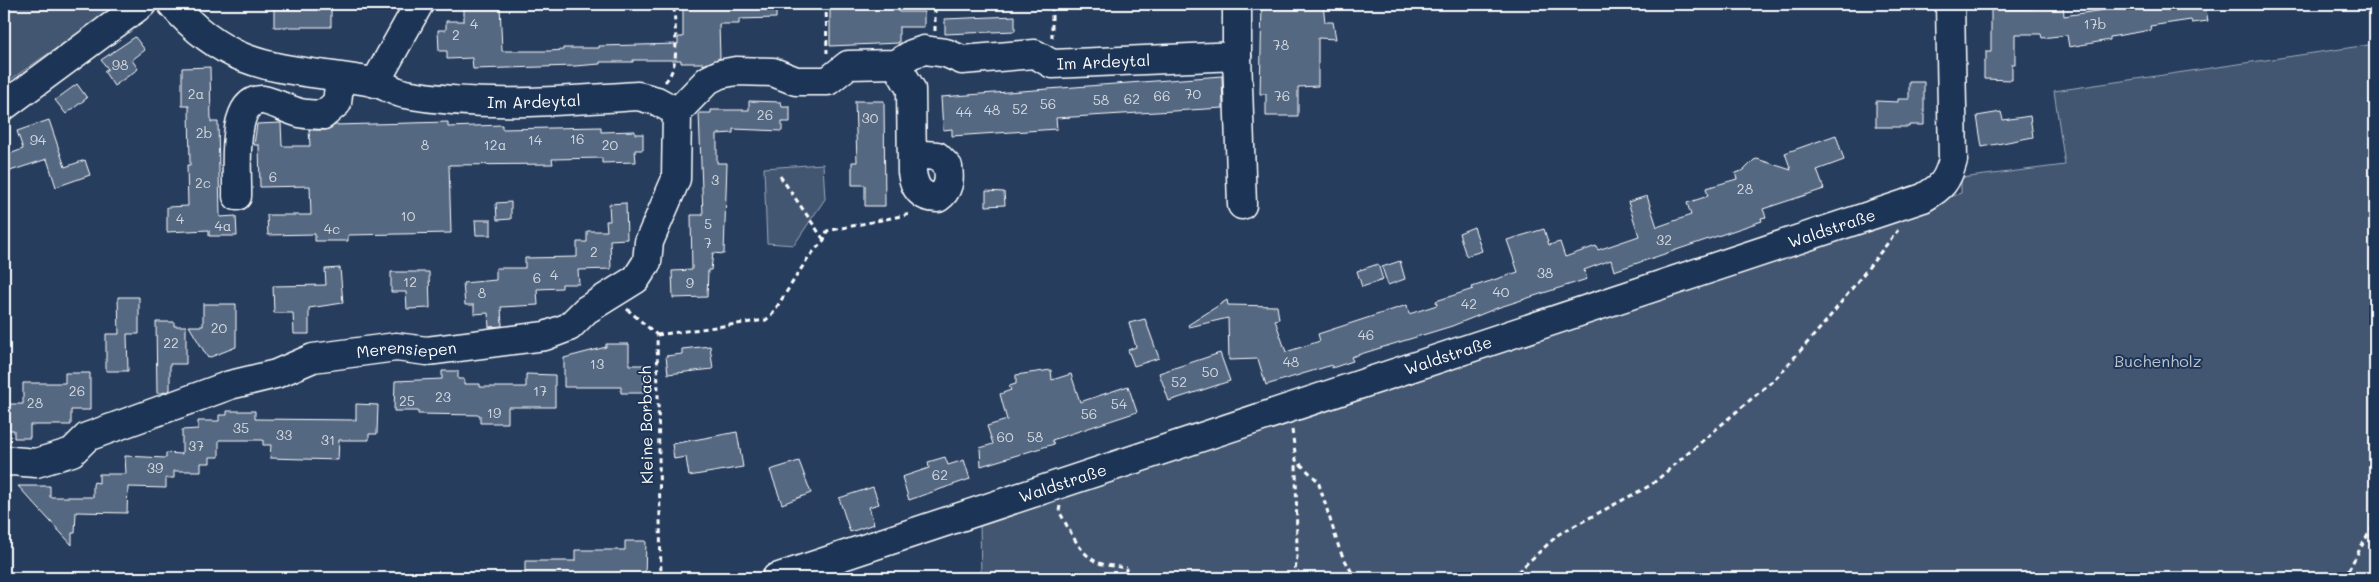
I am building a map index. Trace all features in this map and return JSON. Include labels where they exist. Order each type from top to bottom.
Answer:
[{"type":"street","points":[[4,106],[142,4]]},
{"type":"street","name":"Im Ardeytal","points":[[172,4],[205,37],[242,58],[288,71],[375,83],[403,94],[488,103],[511,104],[638,96],[657,101],[677,112]]},
{"type":"street","points":[[1237,4],[1242,205]]},
{"type":"street","name":"Waldstraße","points":[[776,578],[1062,485],[1923,198],[1942,187],[1950,172],[1953,160],[1950,4]]},
{"type":"street","points":[[375,83],[411,6]]},
{"type":"street","name":"Im Ardeytal","points":[[828,81],[848,65],[896,64],[912,54],[929,50],[946,53],[962,60],[1035,54],[1052,64],[1237,56]]},
{"type":"street","points":[[896,64],[911,89],[912,154],[913,182],[919,193],[929,198],[938,198],[946,189],[949,173],[948,166],[937,156],[912,154]]},
{"type":"street","points":[[677,112],[708,80],[720,74],[736,71],[773,72],[796,80],[828,81]]},
{"type":"street","points":[[238,196],[238,125],[250,102],[263,100],[301,113],[323,115],[337,104],[340,78]]},
{"type":"street","name":"Merensiepen","points":[[4,462],[36,463],[72,452],[87,437],[230,385],[276,374],[313,358],[396,348],[427,351],[545,336],[569,327],[586,310],[636,279],[647,262],[649,242],[676,180],[677,112]]},
{"type":"path","points":[[674,4],[675,58]]},
{"type":"path","points":[[826,4],[828,81]]},
{"type":"path","points":[[1052,4],[1052,64]]},
{"type":"path","points":[[780,176],[824,240]]},
{"type":"path","points":[[609,294],[657,335],[766,320],[773,313],[808,258],[824,240],[827,231],[919,212],[919,193]]},
{"type":"path","points":[[1511,578],[1559,534],[1651,486],[1778,377],[1824,324],[1898,230]]},
{"type":"path","name":"Kleine Borbach","points":[[657,335],[660,578]]},
{"type":"path","points":[[1289,409],[1296,460],[1297,557],[1294,578]]},
{"type":"path","points":[[1296,460],[1318,481],[1340,551],[1356,578]]},
{"type":"path","points":[[1062,485],[1059,511],[1074,538],[1088,555],[1099,563],[1126,568],[1126,578]]},
{"type":"path","points":[[2344,578],[2375,522]]},
{"type":"green space","points":[[4,4],[121,4],[4,84]]},
{"type":"green space","name":"Buchenholz","points":[[2375,44],[2375,578],[981,578],[980,522],[1762,262],[1961,193],[1961,178],[2065,165],[2054,91]]},
{"type":"green space","points":[[823,164],[825,199],[794,245],[767,243],[764,168]]},
{"type":"building","points":[[274,4],[331,4],[331,27],[274,27]]},
{"type":"building","points":[[464,4],[500,4],[502,51],[550,51],[563,50],[563,48],[599,48],[599,46],[678,44],[678,37],[683,37],[683,4],[776,4],[776,18],[739,19],[739,24],[719,24],[720,58],[703,65],[703,63],[681,63],[681,60],[633,60],[633,62],[600,62],[600,64],[575,66],[473,69],[472,58],[447,59],[447,51],[439,51],[438,30],[446,30],[446,21],[464,21]]},
{"type":"building","points":[[830,4],[899,4],[899,12],[924,12],[924,27],[899,27],[899,43],[830,46]]},
{"type":"building","points":[[1262,4],[1323,4],[1325,22],[1333,22],[1336,39],[1318,38],[1318,86],[1298,87],[1298,116],[1266,116],[1266,94],[1260,94]]},
{"type":"building","points":[[1991,4],[2008,4],[2008,9],[2029,9],[2063,4],[2064,16],[2122,7],[2121,4],[2205,4],[2208,21],[2192,23],[2191,20],[2150,26],[2151,30],[2069,47],[2067,35],[2042,38],[2041,34],[2015,34],[2015,64],[2012,64],[2012,80],[1984,79],[1986,52],[1991,52]]},
{"type":"building","points":[[1015,16],[1015,31],[945,34],[945,19]]},
{"type":"building","points":[[135,37],[145,50],[132,60],[138,69],[114,86],[104,71],[108,69],[101,60]]},
{"type":"building","points":[[210,67],[211,122],[218,122],[220,217],[236,216],[237,236],[209,236],[209,230],[167,232],[167,207],[188,206],[187,165],[190,165],[189,106],[182,106],[182,68]]},
{"type":"building","points":[[1222,76],[1223,108],[1056,118],[1057,129],[952,136],[952,129],[943,130],[941,97]]},
{"type":"building","points":[[1909,82],[1924,82],[1924,125],[1876,127],[1876,101],[1898,102],[1898,99],[1909,99]]},
{"type":"building","points":[[77,84],[87,98],[66,114],[55,100]]},
{"type":"building","points":[[749,101],[781,102],[782,107],[790,107],[790,122],[782,122],[782,131],[733,129],[733,133],[717,134],[717,163],[727,163],[724,254],[713,253],[711,270],[708,270],[707,297],[673,298],[672,271],[692,270],[691,215],[703,215],[699,113],[711,113],[711,110],[749,110]]},
{"type":"building","points":[[855,101],[884,101],[885,206],[865,206],[865,185],[852,185],[852,162],[857,162]]},
{"type":"building","points":[[2001,112],[2003,120],[2030,116],[2033,137],[1982,147],[1977,116]]},
{"type":"building","points":[[49,120],[65,167],[85,160],[90,175],[56,187],[47,159],[4,173],[4,156],[23,149],[17,131]]},
{"type":"building","points":[[448,122],[448,127],[502,125],[502,129],[601,127],[601,132],[635,131],[635,134],[643,134],[643,150],[635,150],[636,162],[602,163],[602,158],[552,159],[553,164],[449,165],[451,233],[348,235],[348,241],[315,241],[315,234],[268,235],[267,215],[311,215],[310,186],[260,187],[259,145],[254,145],[257,124],[281,123],[282,146],[310,146],[309,130],[327,130],[335,125]]},
{"type":"building","points":[[1836,135],[1844,160],[1817,170],[1824,189],[1763,209],[1766,217],[1761,218],[1762,221],[1614,271],[1611,260],[1584,270],[1587,279],[1497,308],[1452,326],[1351,357],[1353,361],[1332,368],[1332,365],[1266,385],[1258,359],[1229,360],[1228,318],[1189,327],[1188,325],[1227,300],[1228,305],[1277,306],[1279,319],[1275,320],[1286,352],[1320,341],[1318,334],[1407,305],[1409,314],[1437,305],[1436,301],[1473,289],[1472,287],[1518,272],[1507,240],[1544,229],[1549,245],[1560,242],[1565,257],[1596,246],[1598,250],[1639,236],[1628,202],[1647,196],[1657,227],[1691,215],[1687,203],[1708,196],[1706,188],[1737,179],[1735,173],[1744,170],[1754,160],[1757,159],[1791,170],[1785,153]]},
{"type":"building","points":[[986,191],[1004,192],[1005,205],[986,206]]},
{"type":"building","points":[[511,202],[511,219],[497,220],[496,203]]},
{"type":"building","points":[[626,203],[627,239],[610,240],[611,269],[578,270],[579,284],[562,284],[562,288],[537,289],[538,305],[501,307],[502,326],[489,327],[488,313],[474,314],[474,305],[465,305],[463,283],[496,280],[496,268],[525,268],[525,258],[577,257],[577,242],[587,242],[587,231],[607,231],[606,221],[610,221],[609,204]]},
{"type":"building","points":[[475,220],[491,220],[491,235],[476,235]]},
{"type":"building","points":[[1474,227],[1482,251],[1466,256],[1459,233]]},
{"type":"building","points":[[1400,261],[1405,279],[1388,285],[1382,267]]},
{"type":"building","points":[[1378,264],[1383,280],[1362,287],[1357,271]]},
{"type":"building","points":[[340,268],[343,303],[309,308],[309,334],[294,334],[293,313],[274,313],[273,286],[326,285],[325,269]]},
{"type":"building","points":[[391,272],[429,272],[430,308],[407,309],[406,292],[391,292]]},
{"type":"building","points":[[118,297],[139,297],[139,334],[127,334],[128,371],[106,371],[106,334],[119,334]]},
{"type":"building","points":[[203,304],[236,304],[236,347],[208,358],[189,326],[203,326]]},
{"type":"building","points":[[1145,319],[1159,358],[1134,366],[1128,350],[1136,347],[1129,323]]},
{"type":"building","points":[[156,322],[174,322],[174,326],[186,326],[186,364],[170,364],[170,390],[162,393],[157,393]]},
{"type":"building","points":[[606,344],[629,344],[629,365],[647,365],[647,381],[644,381],[644,393],[621,393],[621,387],[564,387],[564,358],[606,347]]},
{"type":"building","points":[[710,346],[713,369],[668,374],[666,356],[682,354],[682,349]]},
{"type":"building","points":[[1220,353],[1230,381],[1169,401],[1159,373]]},
{"type":"building","points":[[1051,370],[1052,380],[1071,374],[1080,402],[1128,386],[1137,412],[1052,440],[1054,444],[981,466],[980,448],[993,444],[987,426],[1007,420],[1000,394],[1011,390],[1009,386],[1016,384],[1016,375]]},
{"type":"building","points":[[442,371],[458,371],[458,379],[464,379],[464,384],[480,384],[480,387],[526,387],[526,374],[555,375],[555,407],[508,407],[508,423],[480,423],[480,415],[418,414],[418,411],[394,411],[395,381],[442,379]]},
{"type":"building","points":[[65,373],[90,373],[90,410],[71,410],[71,425],[30,425],[30,438],[14,438],[14,430],[4,430],[4,404],[23,404],[23,383],[65,383]]},
{"type":"building","points":[[356,404],[378,405],[377,434],[369,434],[369,440],[339,440],[338,460],[270,458],[271,445],[263,445],[263,440],[219,440],[219,457],[210,457],[210,463],[201,463],[201,471],[174,471],[174,478],[166,478],[166,488],[128,487],[127,513],[76,512],[75,533],[72,533],[72,545],[18,486],[50,486],[50,497],[93,497],[93,485],[94,482],[99,483],[99,474],[126,474],[125,456],[166,458],[166,453],[182,454],[182,430],[198,429],[198,421],[219,421],[219,415],[227,415],[227,411],[255,411],[255,419],[356,420]]},
{"type":"building","points":[[737,432],[743,467],[689,476],[686,457],[674,459],[672,444]]},
{"type":"building","points":[[945,457],[948,465],[964,460],[970,479],[909,500],[902,477],[929,468],[928,462]]},
{"type":"building","points":[[799,461],[811,493],[782,504],[770,470]]},
{"type":"building","points":[[873,487],[879,504],[869,507],[874,524],[850,532],[839,498]]},
{"type":"building","points":[[625,541],[646,541],[645,578],[525,578],[525,561],[575,561],[575,550],[625,550]]}]
